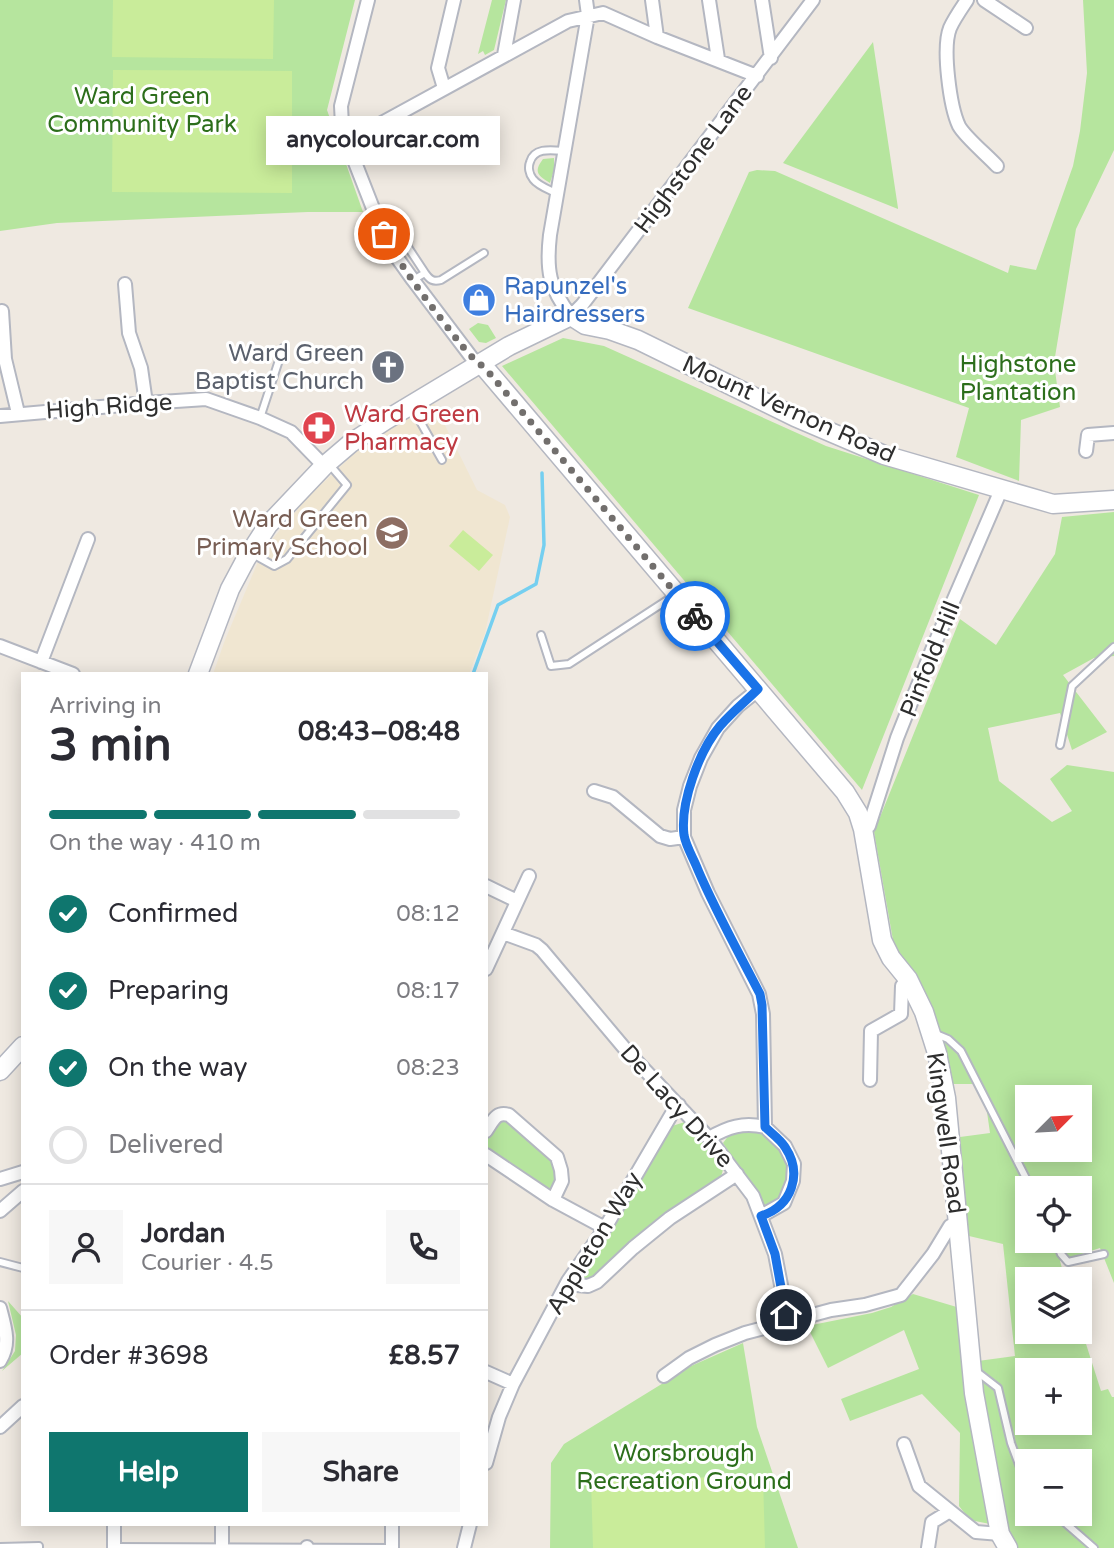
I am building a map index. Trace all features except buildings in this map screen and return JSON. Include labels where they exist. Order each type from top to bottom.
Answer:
[{"type":"street","points":[[368,0],[341,106],[346,142],[393,251],[472,358],[479,363]]},
{"type":"street","points":[[444,88],[438,68],[454,0]]},
{"type":"street","points":[[504,55],[514,0]]},
{"type":"street","points":[[199,672],[230,589],[250,553],[268,525],[326,464],[351,443],[479,363],[571,316],[560,302],[547,260],[589,15],[586,0]]},
{"type":"street","points":[[652,0],[657,37]]},
{"type":"street","points":[[709,0],[718,59]]},
{"type":"street","points":[[762,0],[771,58]]},
{"type":"street","name":"Highstone Lane","points":[[571,316],[813,0]]},
{"type":"street","points":[[967,0],[949,29],[946,47],[946,64],[954,109],[960,128],[997,166]]},
{"type":"street","points":[[984,0],[1026,28]]},
{"type":"street","points":[[346,142],[568,21],[589,15],[603,13],[757,76]]},
{"type":"street","points":[[125,284],[129,333],[141,368],[146,402]]},
{"type":"street","points":[[2,311],[5,359],[18,413]]},
{"type":"street","name":"Mount Vernon Road","points":[[571,316],[585,325],[638,340],[795,417],[884,455],[1053,503],[1114,500]]},
{"type":"street","name":"Kingwell Road","points":[[479,363],[845,792],[858,813],[882,940],[891,958],[908,979],[924,1012],[937,1053],[946,1098],[974,1393],[1004,1541]]},
{"type":"street","name":"High Ridge","points":[[0,416],[206,399],[291,432],[326,464]]},
{"type":"street","points":[[1086,451],[1088,435],[1114,433]]},
{"type":"street","name":"Pinfold Hill","points":[[863,829],[869,826],[897,738],[1002,489]]},
{"type":"street","points":[[41,662],[88,539]]},
{"type":"street","points":[[0,646],[68,672]]},
{"type":"street","points":[[758,689],[718,728],[701,758],[684,810],[684,837],[708,894],[760,994],[763,1014],[765,1127]]},
{"type":"street","points":[[594,791],[612,797],[660,836],[670,839],[684,837]]},
{"type":"street","points":[[488,965],[529,876]]},
{"type":"street","points":[[488,887],[517,901]]},
{"type":"street","name":"De Lacy Drive","points":[[503,933],[542,950],[626,1051],[709,1138],[737,1174],[753,1196],[775,1254],[788,1321]]},
{"type":"street","points":[[870,1080],[871,1031],[901,1014],[902,986],[908,979]]},
{"type":"street","points":[[2,1066],[21,1048]]},
{"type":"street","name":"Appleton Way","points":[[488,1455],[499,1417],[513,1384],[568,1282],[605,1228],[679,1105]]},
{"type":"street","points":[[488,1128],[496,1116],[503,1113],[509,1115],[557,1157],[562,1181],[553,1200]]},
{"type":"street","points":[[709,1138],[728,1128],[754,1124],[765,1127],[785,1146],[794,1164],[793,1181],[784,1203],[761,1216]]},
{"type":"street","points":[[488,1156],[553,1200],[605,1228]]},
{"type":"street","points":[[0,1179],[21,1173]]},
{"type":"street","points":[[568,1282],[588,1286],[597,1282],[670,1218],[737,1174]]},
{"type":"street","points":[[0,1211],[21,1193]]},
{"type":"street","points":[[664,1376],[689,1358],[745,1333],[831,1310],[865,1306],[901,1295],[933,1254],[950,1226],[959,1222]]},
{"type":"street","points":[[0,1308],[7,1335],[0,1361]]},
{"type":"street","points":[[488,1373],[513,1384]]},
{"type":"street","points":[[0,1427],[21,1408]]},
{"type":"street","points":[[904,1444],[919,1486],[976,1532],[1004,1541]]},
{"type":"street","points":[[928,1548],[932,1522],[950,1511]]},
{"type":"street","points":[[114,1526],[114,1548]]},
{"type":"street","points":[[222,1526],[222,1548]]},
{"type":"street","points":[[392,1526],[392,1548]]},
{"type":"street","points":[[464,1548],[470,1526]]},
{"type":"lane","points":[[558,194],[532,178],[528,167],[530,158],[536,153],[544,150],[565,151]]},
{"type":"lane","points":[[400,235],[430,280],[441,280],[484,253]]},
{"type":"lane","points":[[413,281],[425,273]]},
{"type":"lane","points":[[260,418],[283,348]]},
{"type":"lane","points":[[411,405],[442,460]]},
{"type":"lane","points":[[250,553],[274,566],[287,559],[347,485],[326,464]]},
{"type":"lane","points":[[541,635],[551,666],[569,664],[677,594]]},
{"type":"lane","points":[[1060,746],[1072,686],[1114,647]]},
{"type":"lane","points":[[930,1033],[948,1039],[961,1051],[1025,1176]]},
{"type":"lane","points":[[1060,1253],[1068,1262],[1104,1254]]},
{"type":"lane","points":[[0,1262],[21,1267]]},
{"type":"lane","points":[[972,1368],[998,1388],[1015,1454]]},
{"type":"lane","points":[[1069,1526],[1094,1548]]},
{"type":"lane","points":[[0,1547],[39,1548]]},
{"type":"lane","points":[[114,1548],[392,1548]]},
{"type":"shaded area","name":"Ward Green Primary School","points":[[433,401],[477,490],[505,505],[510,517],[485,633],[470,672],[214,672],[263,550],[309,496],[375,434]]},
{"type":"green space","name":"Ward Green Community Park","points":[[0,0],[355,0],[327,110],[363,212],[57,223],[0,231]]},
{"type":"green space","points":[[113,0],[274,0],[273,59],[112,57]]},
{"type":"green space","points":[[492,0],[506,0],[494,50],[485,55],[483,51],[478,54]]},
{"type":"green space","name":"Highstone Plantation","points":[[1083,0],[1114,0],[1114,150],[1076,229],[1054,363],[1060,407],[1021,420],[1019,481],[956,457],[969,408],[688,308],[749,172],[757,170],[775,171],[1008,273],[1010,265],[1036,270],[1073,166],[1080,131],[1087,73]]},
{"type":"green space","points":[[873,42],[898,208],[898,209],[783,163]]},
{"type":"green space","points":[[113,70],[292,71],[292,193],[112,192]]},
{"type":"green space","points":[[554,158],[550,183],[540,176],[538,170],[543,159]]},
{"type":"green space","points":[[478,323],[488,325],[496,338],[486,343],[479,342],[469,329]]},
{"type":"green space","points":[[563,338],[604,346],[826,446],[979,495],[862,790],[502,366]]},
{"type":"green space","points":[[1114,512],[1114,656],[1094,658],[1063,675],[1107,732],[1072,750],[1060,713],[988,728],[999,781],[1052,822],[1072,811],[1050,779],[1067,765],[1114,772],[1114,1283],[1100,1248],[1092,1251],[1092,1176],[1015,1176],[1015,1253],[1085,1253],[1060,1261],[1062,1267],[1015,1267],[1015,1344],[1086,1344],[1090,1358],[1015,1358],[1015,1435],[1092,1435],[1092,1363],[1101,1391],[1108,1389],[1114,1397],[1114,1548],[1013,1548],[1003,1531],[978,1361],[1015,1356],[1003,1244],[969,1236],[960,1137],[990,1133],[983,1084],[953,1084],[926,997],[894,946],[874,832],[960,619],[996,645],[1055,554],[1062,517]]},
{"type":"green space","points":[[463,530],[493,555],[479,571],[449,546]]},
{"type":"green space","points":[[503,1113],[557,1157],[556,1188],[548,1191],[488,1156],[488,1129]]},
{"type":"green space","points":[[688,1121],[725,1163],[720,1180],[594,1279],[584,1282],[580,1273],[672,1126]]},
{"type":"green space","points":[[732,1131],[763,1131],[783,1150],[790,1177],[780,1201],[764,1205],[723,1143]]},
{"type":"green space","points":[[913,1294],[960,1308],[990,1524],[970,1520],[959,1506],[960,1433],[922,1394],[850,1421],[841,1399],[919,1369],[904,1330],[828,1368],[807,1326],[872,1313],[891,1307]]},
{"type":"green space","points":[[8,1301],[21,1316],[21,1355],[2,1371],[15,1351],[16,1335]]},
{"type":"green space","name":"Worsbrough Recreation Ground","points":[[743,1343],[757,1427],[798,1548],[550,1548],[551,1463],[564,1444],[691,1366]]},
{"type":"green space","points":[[763,1476],[765,1548],[593,1548],[591,1480]]},
{"type":"waterway","points":[[474,672],[498,605],[536,584],[544,545],[542,473]]},
{"type":"way so far","points":[[384,234],[413,281],[472,358],[485,368],[695,616]]},
{"type":"place","name":"anycolourcar.com","points":[[384,234]]},
{"type":"place","name":"Rapunzel's Hairdressers","points":[[479,300]]},
{"type":"place","name":"Ward Green Baptist Church","points":[[388,367]]},
{"type":"place","name":"Ward Green Pharmacy","points":[[319,428]]},
{"type":"place","name":"Ward Green Primary School","points":[[392,533]]},
{"type":"route","points":[[695,616],[758,689],[718,728],[701,758],[684,810],[684,837],[708,894],[760,994],[763,1014],[765,1127],[785,1146],[794,1164],[793,1181],[784,1203],[761,1216],[775,1254],[786,1315]]}]
